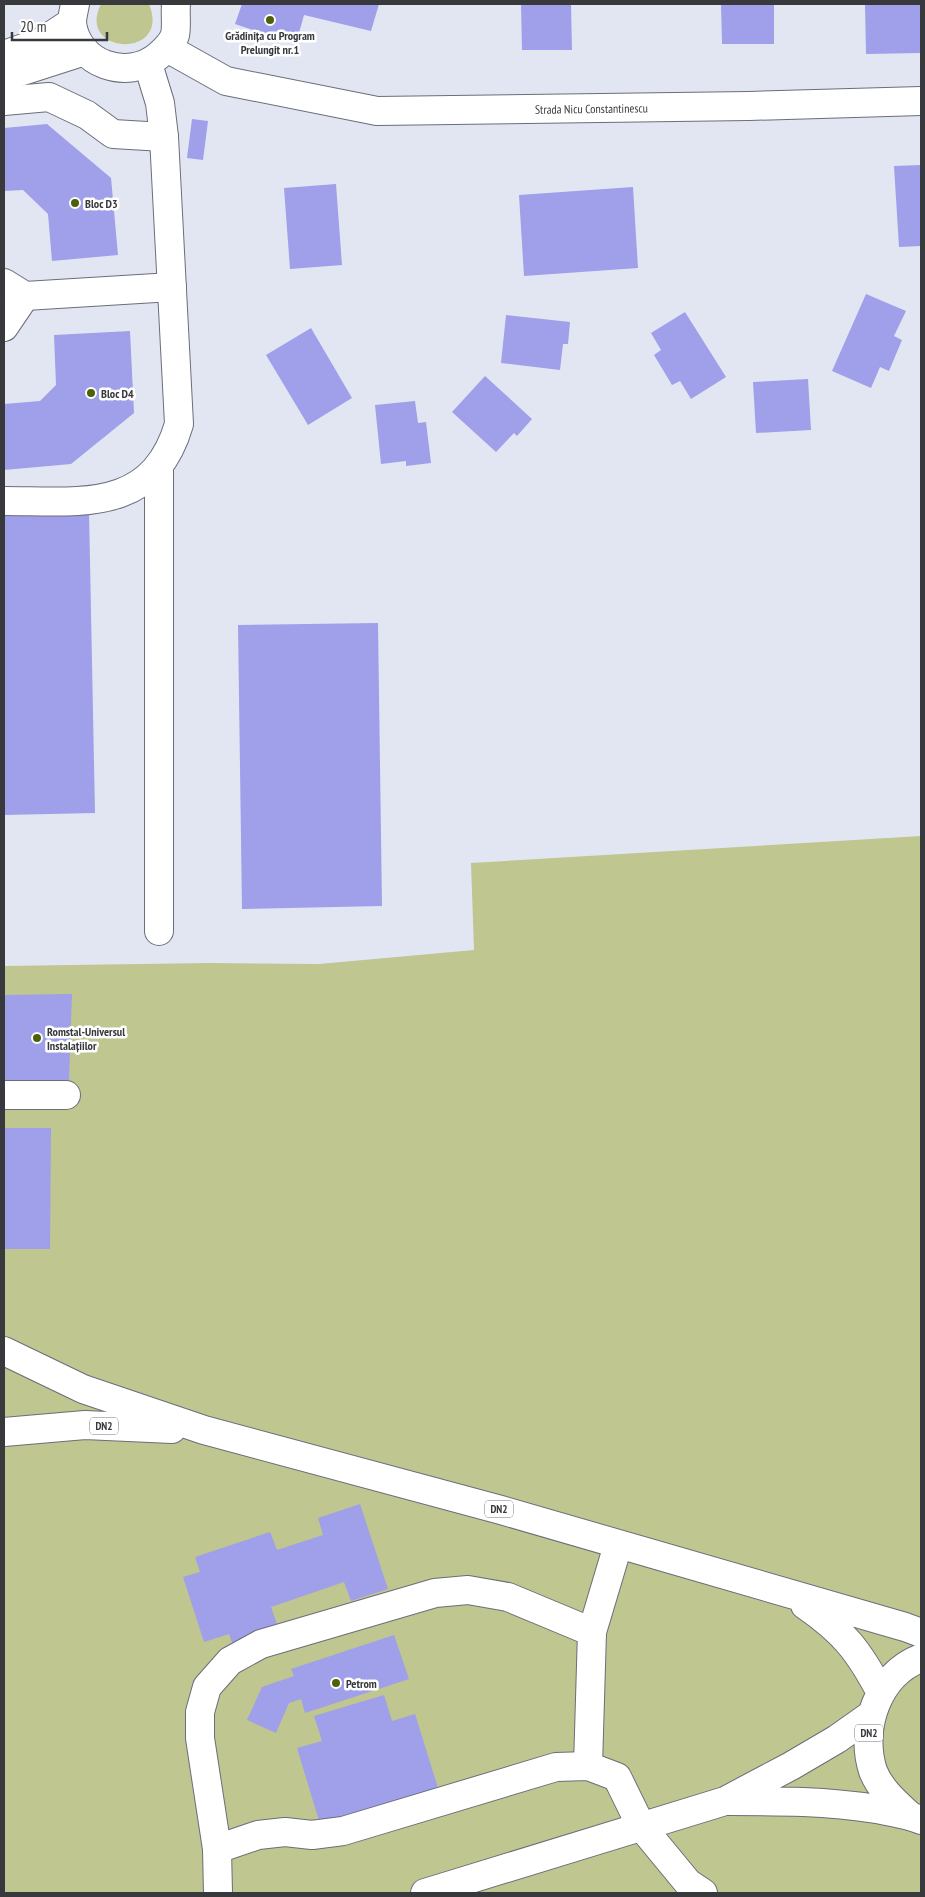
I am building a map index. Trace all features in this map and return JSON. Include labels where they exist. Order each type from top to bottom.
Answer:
[{"type":"main road","points":[[4,501],[103,499],[134,488],[159,467],[168,454],[179,424],[164,138],[160,103],[163,49],[176,4]]},
{"type":"main road","points":[[74,13],[76,37],[85,51],[109,67],[122,69],[163,49]]},
{"type":"main road","points":[[4,55],[43,41],[74,13]]},
{"type":"main road","name":"Strada Nicu Constantinescu","points":[[163,49],[226,81],[377,111],[712,107],[921,101]]},
{"type":"main road","points":[[4,78],[85,51]]},
{"type":"main road","points":[[4,101],[49,97],[87,115],[113,134],[164,138]]},
{"type":"main road","points":[[4,327],[14,289],[172,287]]},
{"type":"main road","points":[[159,467],[159,931]]},
{"type":"main road","points":[[4,1095],[66,1095]]},
{"type":"main road","points":[[4,1351],[83,1389],[204,1430]]},
{"type":"main road","name":"DN2","points":[[4,1432],[85,1425],[204,1430],[501,1510],[921,1633]]},
{"type":"main road","points":[[588,1766],[592,1632],[618,1545]]},
{"type":"main road","points":[[218,1893],[217,1850],[200,1738],[200,1712],[207,1687],[230,1661],[260,1644],[435,1593],[468,1590],[508,1597],[592,1632]]},
{"type":"main road","name":"DN2","points":[[792,1595],[824,1618],[847,1638],[865,1662],[876,1704],[868,1744],[873,1771],[888,1796],[915,1817]]},
{"type":"main road","name":"DN2","points":[[425,1893],[725,1801],[837,1739],[876,1704],[896,1674],[921,1658]]},
{"type":"main road","points":[[217,1850],[258,1835],[285,1832],[312,1835],[350,1829],[556,1767],[588,1766],[617,1777],[640,1826],[688,1883],[702,1893]]},
{"type":"main road","name":"DN2","points":[[725,1801],[804,1800],[915,1817]]},
{"type":"green space","points":[[101,4],[149,4],[152,22],[148,35],[137,42],[124,44],[111,41],[101,33],[97,21]]},
{"type":"green space","points":[[921,836],[921,1893],[4,1893],[4,966],[210,963],[319,964],[474,950],[471,863]]},
{"type":"building","points":[[242,4],[379,4],[371,31],[304,15],[296,44],[235,24]]},
{"type":"building","points":[[521,4],[571,4],[572,50],[522,50]]},
{"type":"building","points":[[721,4],[774,4],[774,44],[722,44]]},
{"type":"building","points":[[865,4],[921,4],[921,53],[866,54]]},
{"type":"building","points":[[192,119],[208,121],[203,160],[187,158]]},
{"type":"building","name":"Bloc D3","points":[[47,124],[111,178],[118,255],[52,261],[48,214],[23,190],[4,191],[4,128]]},
{"type":"building","points":[[921,165],[921,246],[899,247],[894,166]]},
{"type":"building","points":[[336,184],[342,265],[290,269],[284,188]]},
{"type":"building","points":[[633,187],[638,268],[524,276],[519,195]]},
{"type":"building","points":[[866,294],[906,311],[894,336],[902,340],[889,371],[880,367],[871,388],[832,371]]},
{"type":"building","points":[[685,312],[726,377],[691,399],[680,381],[672,385],[654,355],[661,350],[651,333]]},
{"type":"building","points":[[506,315],[570,322],[568,344],[563,344],[560,370],[501,363]]},
{"type":"building","points":[[311,328],[352,398],[308,425],[266,355]]},
{"type":"building","name":"Bloc D4","points":[[130,331],[134,413],[71,464],[4,470],[4,404],[40,401],[56,385],[54,335]]},
{"type":"building","points":[[485,376],[532,419],[517,436],[514,433],[496,452],[452,412]]},
{"type":"building","points":[[808,379],[811,430],[756,433],[753,382]]},
{"type":"building","points":[[415,401],[418,423],[426,422],[431,463],[406,466],[406,461],[381,464],[375,405]]},
{"type":"building","points":[[89,511],[95,813],[4,815],[4,513]]},
{"type":"building","points":[[378,623],[382,906],[242,909],[238,625]]},
{"type":"building","name":"Romstal-Universul Instalațiilor","points":[[72,994],[69,1080],[4,1081],[4,995]]},
{"type":"building","points":[[4,1128],[51,1128],[50,1249],[4,1249]]},
{"type":"building","points":[[360,1504],[388,1589],[351,1601],[344,1582],[271,1607],[279,1630],[233,1645],[229,1634],[204,1642],[183,1577],[200,1572],[195,1557],[270,1532],[277,1550],[323,1535],[318,1518]]},
{"type":"building","name":"Petrom","points":[[394,1635],[409,1679],[305,1713],[301,1699],[289,1703],[276,1733],[247,1720],[262,1687],[294,1676],[291,1669]]},
{"type":"building","points":[[384,1695],[392,1721],[415,1714],[438,1788],[320,1824],[297,1748],[322,1741],[314,1716]]},
{"type":"place","name":"Grădinița cu Program Prelungit nr.1","points":[[270,20]]},
{"type":"place","name":"Bloc D3","points":[[75,203]]},
{"type":"place","name":"Bloc D4","points":[[91,393]]},
{"type":"place","name":"Romstal-Universul Instalațiilor","points":[[37,1038]]},
{"type":"place","name":"Petrom","points":[[336,1683]]}]
